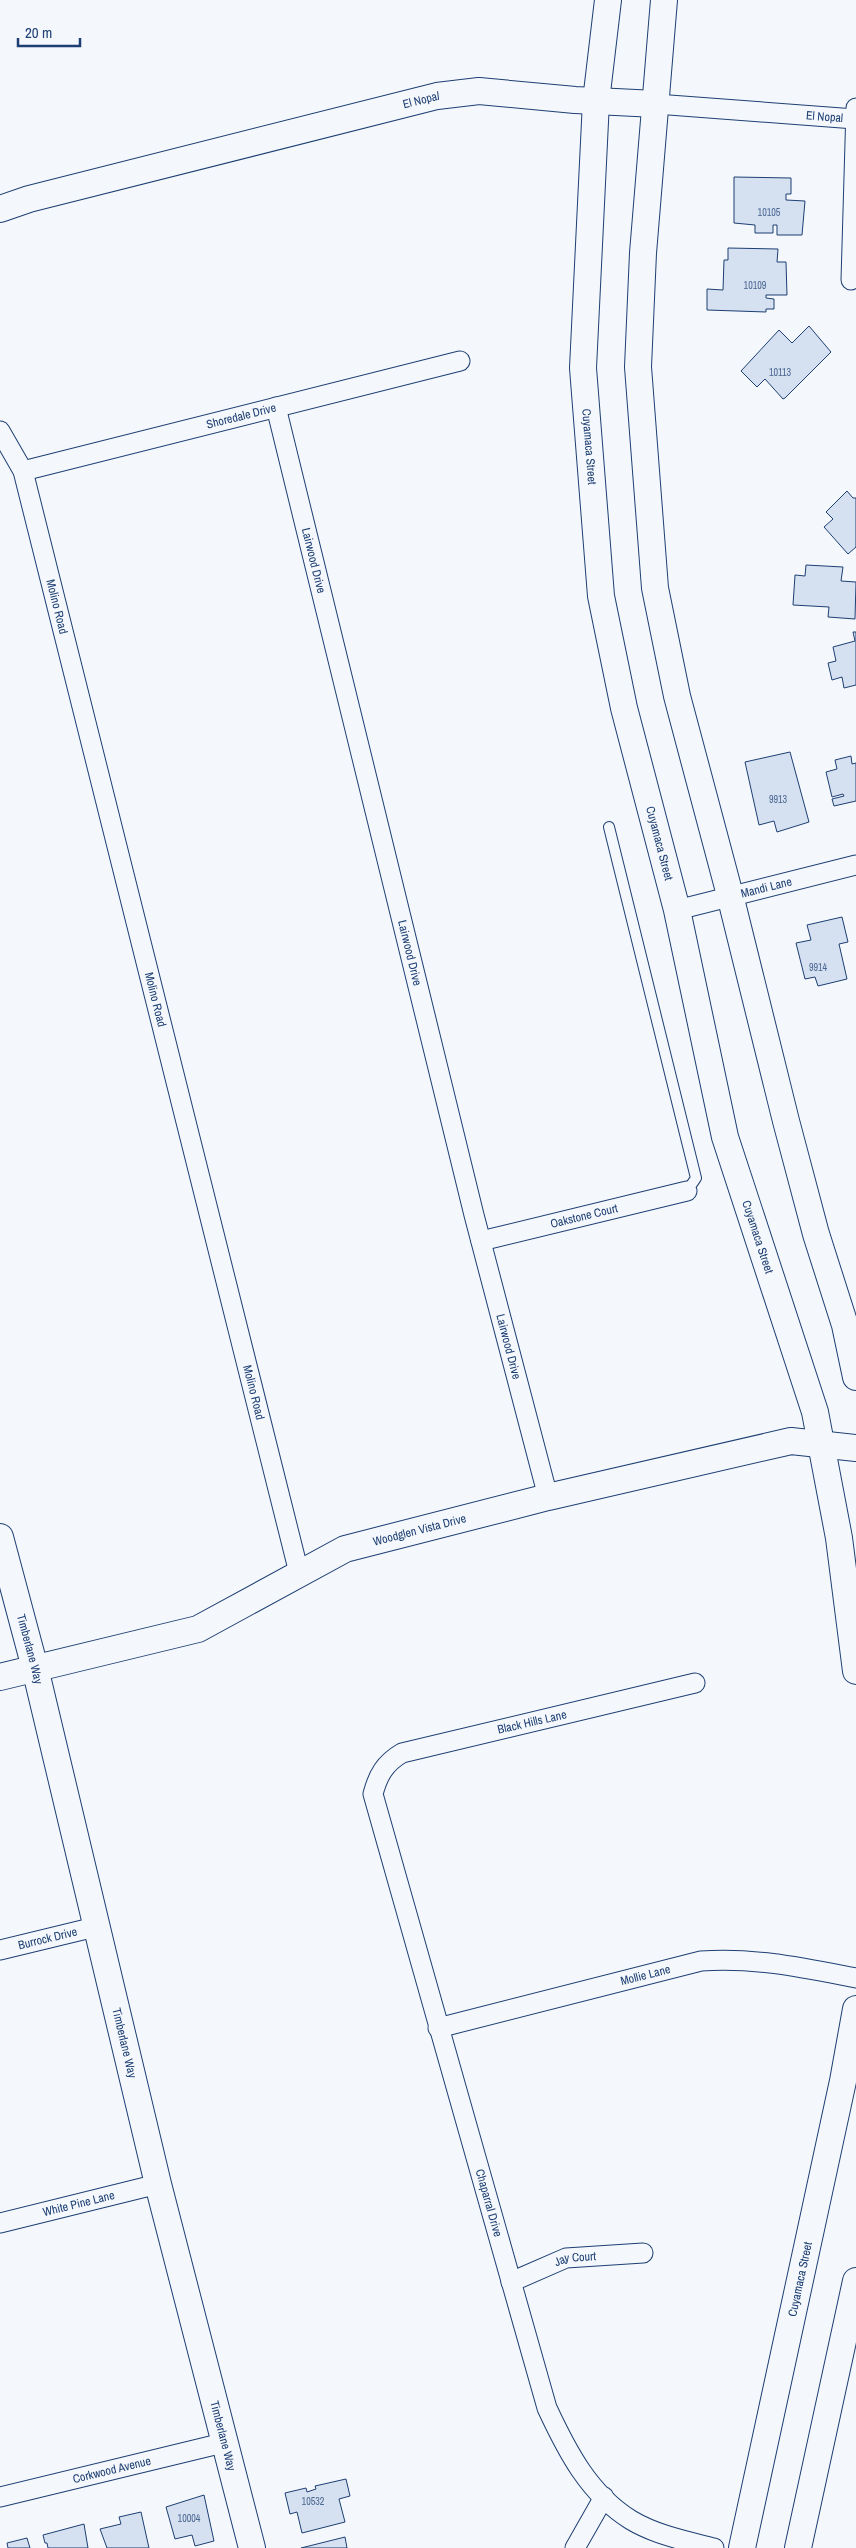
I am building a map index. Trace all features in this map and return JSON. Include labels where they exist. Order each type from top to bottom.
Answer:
[{"type":"main road","name":"Cuyamaca Street","points":[[608,0],[596,101],[583,368],[600,596],[624,708],[677,910],[724,1137],[794,1344],[822,1443],[839,1538],[856,1671]]},
{"type":"main road","points":[[664,0],[643,253],[638,367],[655,588],[677,696],[730,895],[786,1121],[816,1234],[845,1325],[856,1377]]},
{"type":"main road","name":"El Nopal","points":[[0,209],[38,196],[437,96],[479,91],[656,104]]},
{"type":"main road","name":"Woodglen Vista Drive","points":[[0,1677],[198,1629],[345,1549],[548,1497],[791,1441],[856,1448]]},
{"type":"main road","name":"Timberlane Way","points":[[0,1537],[35,1668],[95,1927],[158,2184],[223,2443],[252,2548]]},
{"type":"main road","name":"Cuyamaca Street","points":[[742,2548],[843,2081],[856,2009]]},
{"type":"main road","points":[[798,2548],[856,2281]]},
{"type":"street","name":"El Nopal","points":[[656,104],[855,113]]},
{"type":"street","points":[[851,280],[855,113]]},
{"type":"street","name":"Shoredale Drive","points":[[23,471],[460,361]]},
{"type":"street","name":"Lairwood Drive","points":[[276,407],[481,1241],[548,1497]]},
{"type":"street","name":"Molino Road","points":[[0,431],[23,471],[299,1573]]},
{"type":"street","name":"Mandi Lane","points":[[677,910],[730,895],[856,865]]},
{"type":"street","name":"Oakstone Court","points":[[481,1241],[687,1190]]},
{"type":"street","name":"Black Hills Lane","points":[[378,1776],[392,1759],[402,1752],[695,1684]]},
{"type":"street","name":"Chaparral Drive","points":[[378,1776],[373,1794],[547,2408],[566,2450],[586,2479],[630,2520],[670,2537],[714,2548]]},
{"type":"street","name":"Burrock Drive","points":[[0,1950],[95,1927]]},
{"type":"street","name":"Mollie Lane","points":[[438,2028],[700,1961],[733,1959],[777,1963],[856,1978]]},
{"type":"street","name":"White Pine Lane","points":[[0,2223],[158,2184]]},
{"type":"street","name":"Jay Court","points":[[511,2282],[566,2258],[643,2253]]},
{"type":"street","name":"Corkwood Avenue","points":[[0,2497],[223,2443]]},
{"type":"street","points":[[574,2548],[604,2497]]},
{"type":"lane","points":[[610,827],[696,1178],[687,1190]]},
{"type":"building","points":[[734,177],[791,178],[791,194],[786,194],[786,200],[805,201],[802,235],[777,235],[777,225],[773,225],[773,233],[755,233],[755,225],[734,223]]},
{"type":"building","points":[[728,248],[778,249],[777,262],[786,262],[787,295],[766,295],[766,298],[774,299],[774,309],[766,309],[766,312],[707,310],[707,289],[723,290],[724,260],[728,260]]},
{"type":"building","points":[[809,326],[831,352],[785,398],[783,399],[765,379],[757,387],[741,371],[779,330],[792,343]]},
{"type":"building","points":[[847,491],[853,498],[856,498],[856,547],[848,554],[824,527],[833,519],[826,512]]},
{"type":"building","points":[[806,565],[843,567],[841,581],[856,582],[855,619],[828,617],[829,607],[793,605],[795,575],[805,576]]},
{"type":"building","points":[[853,632],[856,632],[856,685],[844,688],[842,677],[832,680],[828,663],[836,661],[833,647],[855,641]]},
{"type":"building","points":[[790,752],[809,822],[777,832],[774,821],[759,825],[745,762]]},
{"type":"building","points":[[851,756],[852,764],[856,763],[856,801],[834,806],[832,799],[844,796],[843,794],[832,797],[826,772],[837,769],[835,760]]},
{"type":"building","points":[[842,917],[848,942],[839,944],[847,979],[818,986],[815,977],[805,979],[796,943],[811,940],[807,925]]},
{"type":"building","points":[[346,2479],[350,2496],[339,2499],[345,2522],[302,2533],[297,2512],[290,2514],[285,2493],[306,2488],[307,2492],[316,2489],[315,2486]]},
{"type":"building","points":[[204,2495],[214,2541],[195,2546],[192,2535],[175,2539],[166,2507]]},
{"type":"building","points":[[141,2512],[149,2548],[107,2548],[100,2529],[121,2524],[119,2517]]},
{"type":"building","points":[[84,2524],[88,2548],[48,2548],[47,2543],[45,2543],[43,2535]]},
{"type":"building","points":[[345,2537],[347,2548],[301,2548]]},
{"type":"building","points":[[27,2538],[30,2548],[8,2548],[7,2543]]}]
